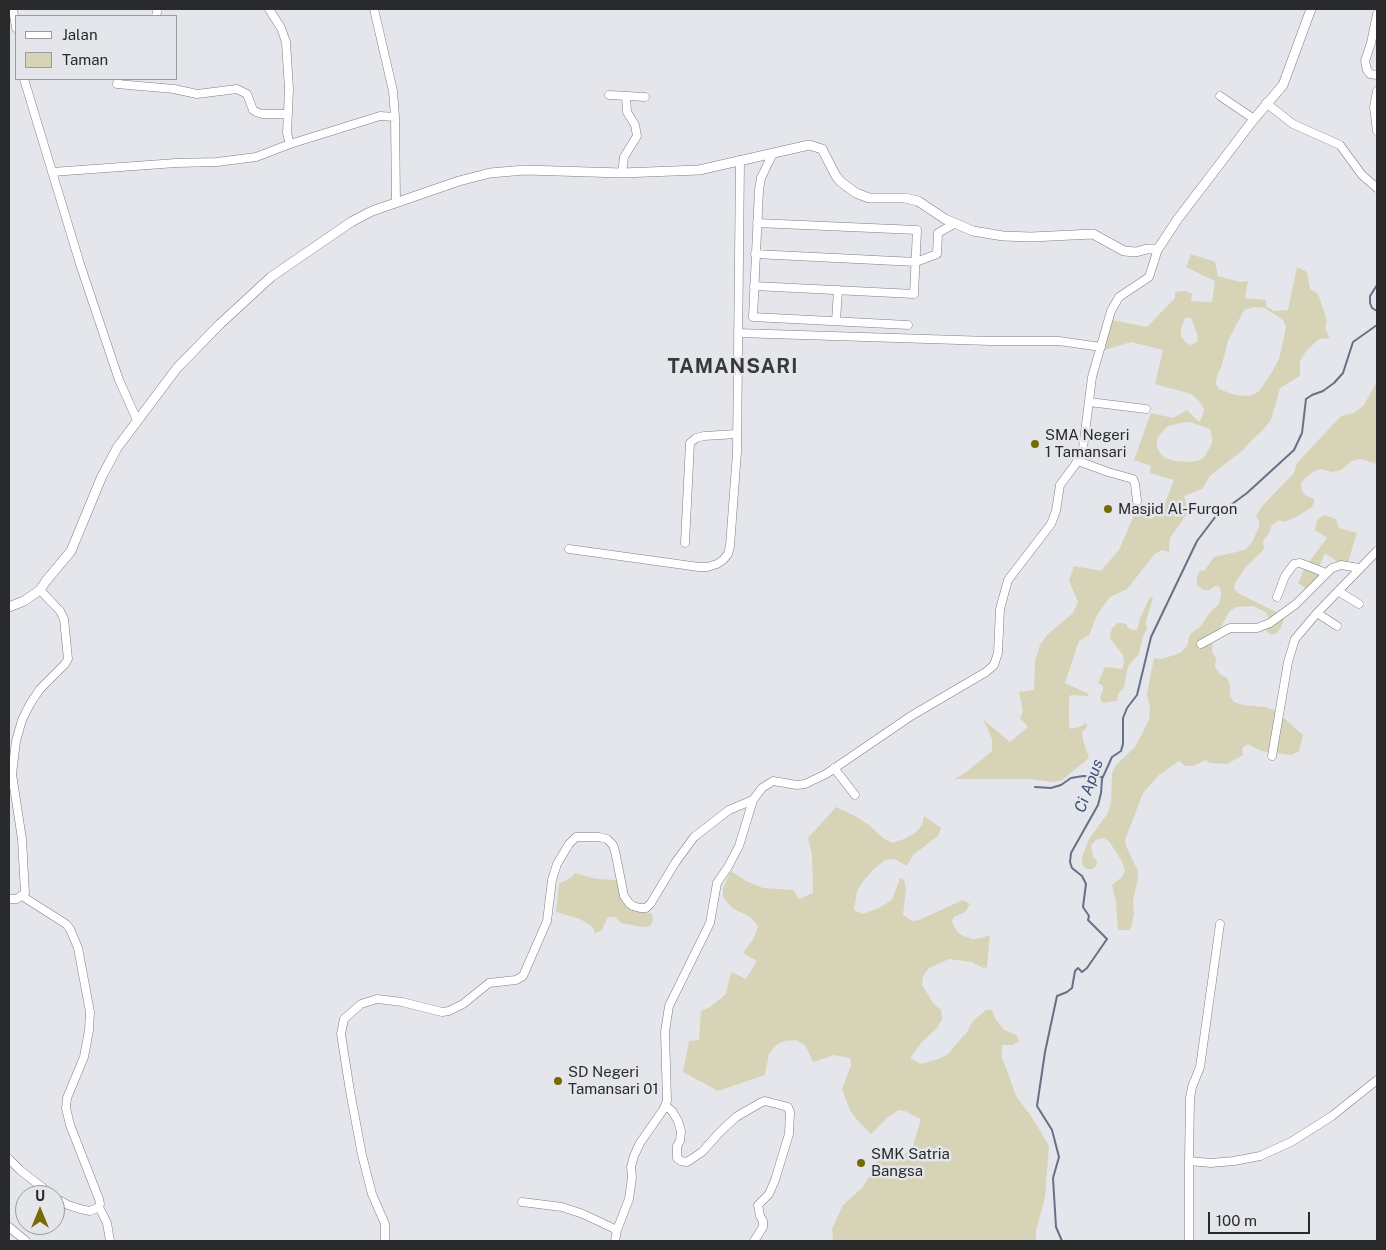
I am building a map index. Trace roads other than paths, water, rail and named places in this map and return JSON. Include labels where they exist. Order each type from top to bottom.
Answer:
[{"type":"main road","points":[[9,607],[24,601],[40,590],[71,551],[102,476],[117,448],[177,368],[220,324],[271,277],[351,222],[372,211],[396,201],[459,181],[495,172],[525,170],[622,173],[698,170],[809,145],[819,147],[823,151],[841,182],[856,193],[869,198],[911,199],[918,201],[954,224],[973,231],[1003,236],[1051,237],[1093,234],[1119,249],[1130,252],[1158,249],[1177,220],[1266,103],[1286,81],[1311,9]]},
{"type":"street","points":[[13,9],[15,22]]},
{"type":"street","points":[[269,9],[282,28],[286,42],[289,88],[287,134],[290,144]]},
{"type":"street","points":[[374,9],[392,91],[395,117],[396,201]]},
{"type":"street","points":[[1377,14],[1374,44],[1365,61],[1370,74],[1377,75]]},
{"type":"street","points":[[24,80],[119,380],[137,420]]},
{"type":"street","points":[[118,80],[117,84],[174,89],[197,94],[237,88],[247,94],[253,110],[256,112],[288,114]]},
{"type":"street","points":[[1377,91],[1374,107],[1377,131]]},
{"type":"street","points":[[609,95],[645,97]]},
{"type":"street","points":[[622,173],[624,157],[637,136],[635,125],[627,114],[626,96]]},
{"type":"street","points":[[1220,96],[1254,119]]},
{"type":"street","points":[[1266,103],[1293,124],[1340,145],[1362,174],[1377,188]]},
{"type":"street","points":[[52,172],[158,164],[217,162],[256,157],[290,144],[380,116],[395,117]]},
{"type":"street","points":[[773,153],[761,178],[758,190],[752,317],[908,325]]},
{"type":"street","points":[[569,549],[699,567],[723,560],[728,554],[737,452],[740,160]]},
{"type":"street","points":[[754,286],[914,294],[918,230],[757,223]]},
{"type":"street","points":[[756,254],[916,262],[937,254],[938,233],[954,224]]},
{"type":"street","points":[[615,1241],[617,1230],[629,1199],[632,1176],[631,1166],[634,1156],[666,1106],[665,1032],[669,1006],[710,922],[717,883],[739,846],[753,800],[768,783],[779,781],[797,785],[805,784],[834,768],[911,716],[994,666],[998,653],[1000,609],[1008,580],[1051,524],[1056,511],[1060,485],[1078,460],[1085,442],[1092,377],[1111,311],[1119,297],[1149,277],[1158,249]]},
{"type":"street","points":[[836,321],[838,290]]},
{"type":"street","points":[[738,333],[990,341],[1059,341],[1102,347]]},
{"type":"street","points":[[1089,402],[1146,409]]},
{"type":"street","points":[[685,543],[690,442],[704,436],[737,434]]},
{"type":"street","points":[[1078,460],[1108,472],[1133,479],[1137,501]]},
{"type":"street","points":[[1272,756],[1290,654],[1296,639],[1317,613],[1377,551]]},
{"type":"street","points":[[1277,597],[1286,576],[1294,564],[1300,563],[1326,574]]},
{"type":"street","points":[[1201,644],[1230,628],[1257,628],[1270,623],[1296,604],[1329,570],[1338,566],[1359,568]]},
{"type":"street","points":[[9,899],[17,899],[24,893],[22,839],[12,774],[16,742],[22,720],[30,704],[40,689],[66,664],[68,659],[64,619],[40,590]]},
{"type":"street","points":[[1338,591],[1359,604]]},
{"type":"street","points":[[1317,613],[1337,626]]},
{"type":"street","points":[[834,768],[854,795]]},
{"type":"street","points":[[385,1241],[385,1224],[372,1194],[362,1155],[350,1091],[341,1034],[344,1018],[361,1004],[377,999],[402,1002],[442,1012],[449,1011],[463,1004],[489,983],[516,980],[523,976],[547,921],[552,880],[557,864],[565,849],[576,837],[599,837],[607,839],[613,845],[624,896],[628,903],[640,908],[646,908],[675,863],[694,838],[729,810],[753,800]]},
{"type":"street","points":[[22,896],[66,924],[70,929],[78,948],[90,1012],[84,1058],[67,1098],[66,1108],[70,1126],[100,1199],[100,1204],[98,1208],[90,1211],[65,1203]]},
{"type":"street","points":[[1189,1241],[1190,1098],[1200,1067],[1220,924]]},
{"type":"street","points":[[1189,1161],[1211,1163],[1260,1156],[1314,1129],[1377,1080]]},
{"type":"street","points":[[666,1106],[672,1111],[682,1131],[677,1146],[677,1158],[687,1162],[702,1152],[736,1117],[760,1103],[765,1102],[788,1107],[790,1112],[790,1134],[769,1194],[758,1205],[763,1227],[754,1241]]},
{"type":"street","points":[[9,1159],[39,1185]]},
{"type":"street","points":[[522,1202],[562,1208],[583,1214],[617,1230]]},
{"type":"street","points":[[98,1208],[107,1223],[110,1241]]},
{"type":"street","points":[[9,1227],[26,1241]]},
{"type":"waterway","name":"Ci Apus","points":[[1377,285],[1370,296],[1372,308],[1377,311]]},
{"type":"waterway","name":"Ci Apus","points":[[1062,1241],[1056,1227],[1053,1178],[1059,1157],[1052,1130],[1037,1106],[1045,1052],[1057,996],[1072,988],[1075,971],[1078,968],[1082,972],[1087,968],[1107,939],[1088,920],[1089,916],[1083,907],[1086,884],[1082,876],[1072,868],[1070,862],[1071,853],[1098,805],[1102,779],[1112,757],[1121,751],[1123,744],[1123,718],[1127,708],[1137,695],[1151,637],[1197,541],[1216,516],[1247,493],[1294,450],[1302,433],[1306,399],[1334,383],[1343,373],[1353,342],[1377,325]]},
{"type":"waterway","points":[[1035,787],[1051,788],[1061,785],[1071,778],[1083,776],[1103,777]]},
{"type":"place","name":"SMA Negeri 1 Tamansari","points":[[1035,444]]},
{"type":"place","name":"Masjid Al-Furqon","points":[[1108,509]]},
{"type":"place","name":"SD Negeri Tamansari 01","points":[[558,1081]]},
{"type":"place","name":"SMK Satria Bangsa","points":[[861,1163]]},
{"type":"district","name":"TAMANSARI","points":[[733,367]]}]
